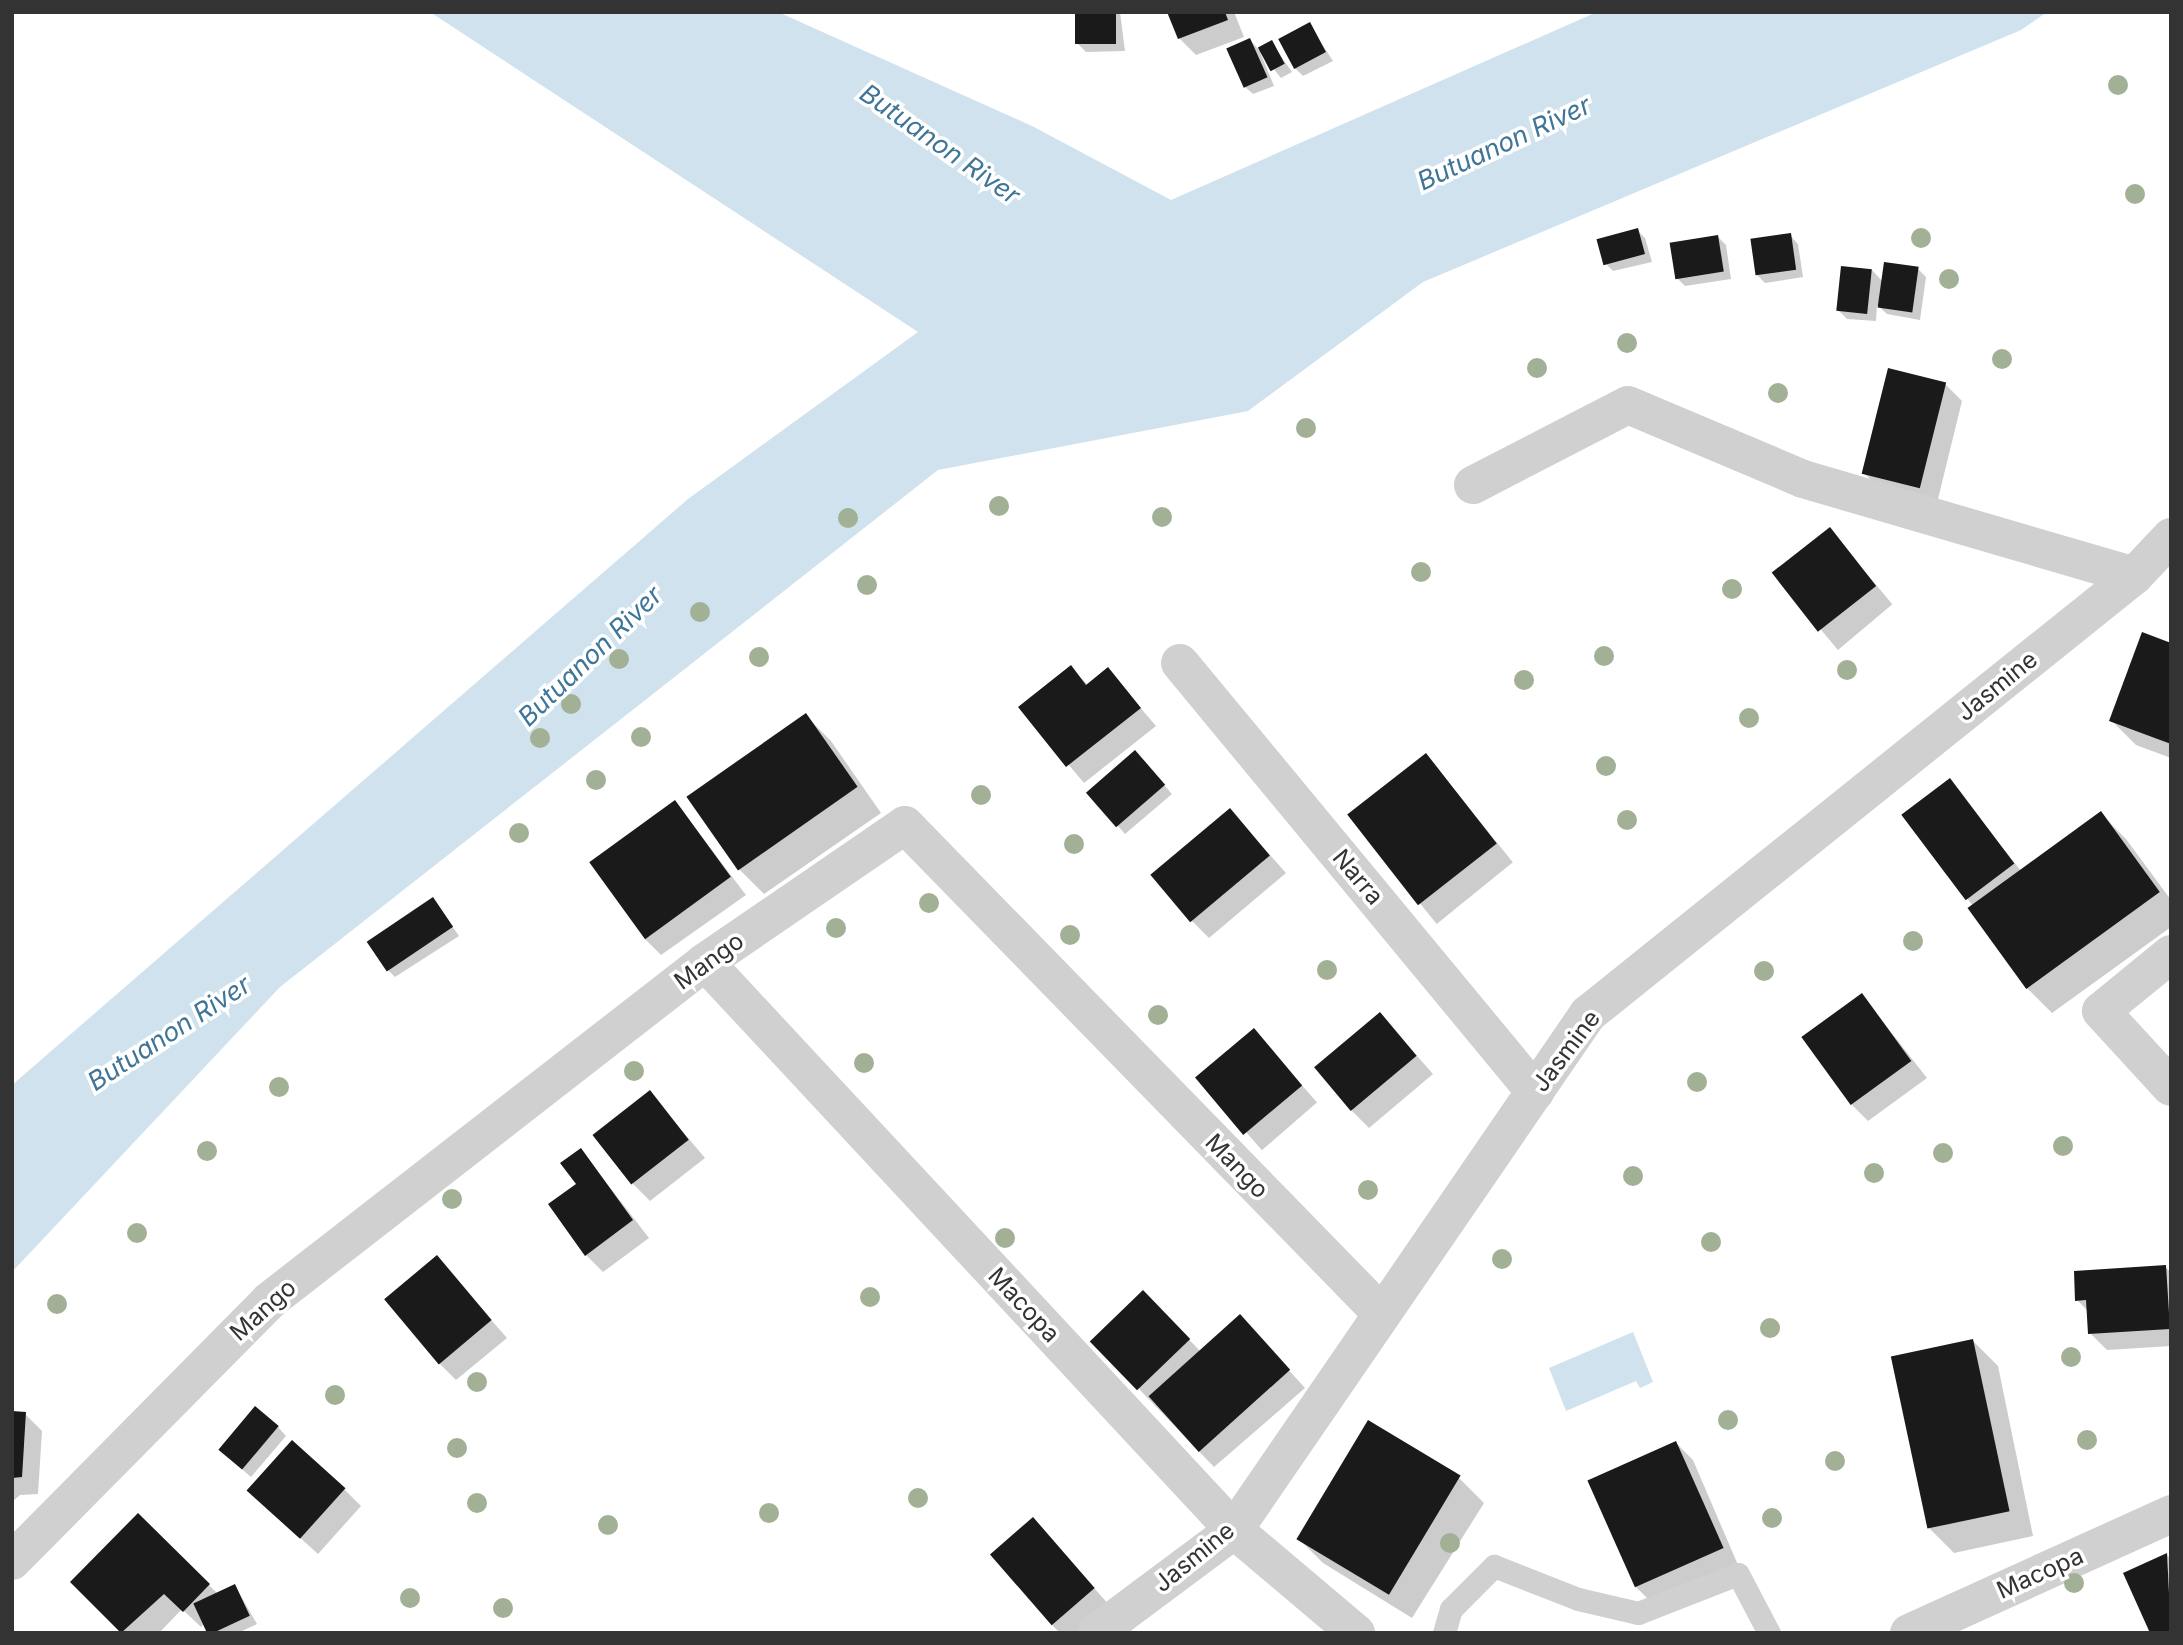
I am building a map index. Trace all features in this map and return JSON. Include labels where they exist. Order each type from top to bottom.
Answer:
[{"type":"street","points":[[1473,485],[1628,405],[1803,479],[2159,556]]},
{"type":"street","name":"Jasmine","points":[[1096,1633],[1234,1530],[1588,1014],[2159,556]]},
{"type":"street","name":"Narra","points":[[1180,663],[1535,1092]]},
{"type":"street","name":"Mango","points":[[12,1561],[269,1301],[705,962],[905,825],[1382,1314]]},
{"type":"street","points":[[2171,954],[2101,1011],[2171,1087]]},
{"type":"street","name":"Macopa","points":[[705,962],[1234,1530],[1356,1633]]},
{"type":"street","name":"Macopa","points":[[1909,1633],[2171,1514]]},
{"type":"lane","points":[[1444,1633],[1451,1609],[1494,1566],[1639,1623],[1738,1574],[1769,1633]]},
{"type":"water","name":"Butuanon River","points":[[430,12],[778,12],[1032,126],[1171,200],[1597,12],[2047,12],[2021,30],[1423,282],[1248,411],[938,470],[280,987],[12,1272],[12,1085],[688,499],[918,332]]},
{"type":"water","points":[[1633,1332],[1653,1382],[1640,1388],[1636,1381],[1566,1411],[1549,1368]]},
{"type":"building","points":[[1075,12],[1116,12],[1116,44],[1075,44]]},
{"type":"building","points":[[1167,12],[1225,12],[1228,20],[1178,39]]},
{"type":"building","points":[[1310,22],[1326,52],[1294,69],[1278,39]]},
{"type":"building","points":[[1250,38],[1267,77],[1244,88],[1226,49]]},
{"type":"building","points":[[1272,40],[1285,64],[1271,71],[1258,48]]},
{"type":"building","points":[[1638,228],[1645,254],[1603,265],[1596,239]]},
{"type":"building","points":[[1791,233],[1796,270],[1756,275],[1750,239]]},
{"type":"building","points":[[1718,235],[1724,272],[1675,279],[1670,243]]},
{"type":"building","points":[[1884,262],[1919,267],[1912,312],[1878,308]]},
{"type":"building","points":[[1841,266],[1872,269],[1867,314],[1836,311]]},
{"type":"building","points":[[1888,368],[1946,383],[1920,488],[1862,474]]},
{"type":"building","points":[[1830,527],[1876,586],[1818,632],[1772,573]]},
{"type":"building","points":[[2142,632],[2171,643],[2171,744],[2109,721]]},
{"type":"building","points":[[1071,665],[1086,685],[1108,667],[1141,708],[1066,767],[1018,707]]},
{"type":"building","points":[[806,713],[858,787],[738,870],[686,797]]},
{"type":"building","points":[[1135,750],[1165,785],[1116,827],[1086,793]]},
{"type":"building","points":[[1426,753],[1497,844],[1418,905],[1347,815]]},
{"type":"building","points":[[1950,778],[2014,863],[1966,900],[1901,815]]},
{"type":"building","points":[[675,800],[731,877],[645,939],[589,862]]},
{"type":"building","points":[[1230,808],[1270,855],[1190,922],[1150,875]]},
{"type":"building","points":[[2101,811],[2160,892],[2026,989],[1968,908]]},
{"type":"building","points":[[433,897],[453,927],[387,972],[367,942]]},
{"type":"building","points":[[1862,993],[1911,1061],[1851,1105],[1801,1037]]},
{"type":"building","points":[[1380,1012],[1417,1056],[1351,1111],[1314,1067]]},
{"type":"building","points":[[1254,1028],[1302,1085],[1243,1135],[1195,1077]]},
{"type":"building","points":[[650,1090],[689,1140],[631,1185],[592,1135]]},
{"type":"building","points":[[581,1148],[633,1220],[585,1256],[548,1204],[576,1184],[560,1163]]},
{"type":"building","points":[[437,1255],[492,1320],[439,1364],[384,1299]]},
{"type":"building","points":[[2166,1265],[2170,1329],[2088,1334],[2086,1300],[2075,1301],[2074,1271]]},
{"type":"building","points":[[1143,1290],[1190,1339],[1137,1390],[1090,1341]]},
{"type":"building","points":[[1240,1314],[1290,1370],[1199,1452],[1149,1396]]},
{"type":"building","points":[[1973,1339],[2010,1511],[1927,1529],[1891,1356]]},
{"type":"building","points":[[255,1406],[279,1426],[242,1470],[218,1450]]},
{"type":"building","points":[[12,1411],[26,1412],[22,1477],[12,1478]]},
{"type":"building","points":[[1368,1420],[1461,1476],[1389,1595],[1296,1539]]},
{"type":"building","points":[[292,1440],[346,1488],[300,1539],[246,1491]]},
{"type":"building","points":[[1676,1441],[1724,1548],[1635,1587],[1587,1480]]},
{"type":"building","points":[[138,1513],[210,1584],[183,1612],[164,1594],[121,1633],[70,1582]]},
{"type":"building","points":[[1033,1517],[1095,1588],[1052,1625],[990,1554]]},
{"type":"building","points":[[2167,1553],[2171,1633],[2150,1633],[2123,1573]]},
{"type":"building","points":[[235,1584],[250,1616],[213,1633],[207,1633],[193,1603]]}]
